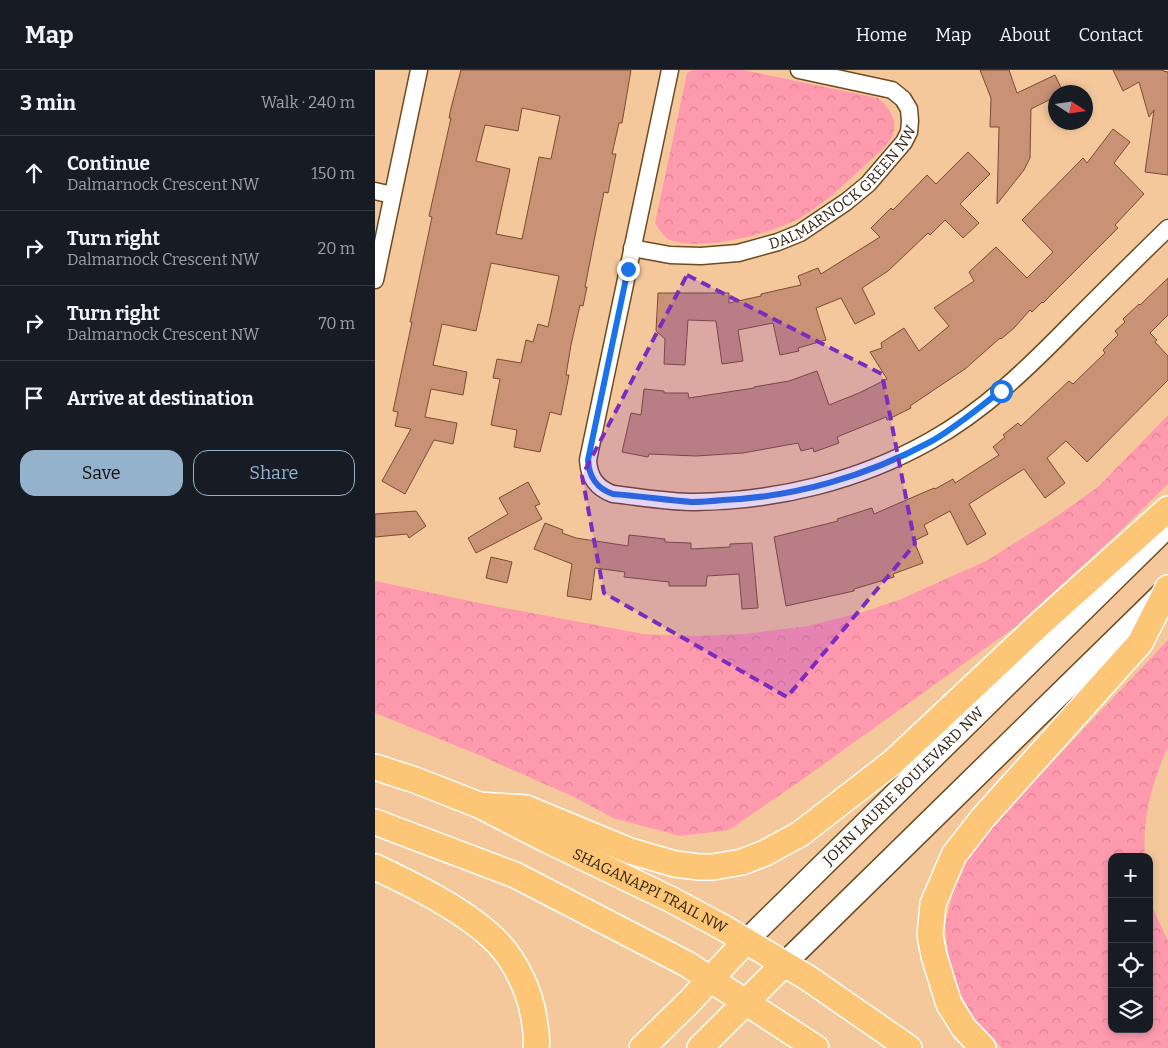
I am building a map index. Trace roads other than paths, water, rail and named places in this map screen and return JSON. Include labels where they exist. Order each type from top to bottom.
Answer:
[{"type":"main road","points":[[479,806],[526,808],[630,851],[691,866],[713,867],[727,865],[765,853],[800,834],[893,762],[1042,622],[1168,509]]},
{"type":"main road","name":"JOHN LAURIE BOULEVARD NW","points":[[642,1048],[746,941],[1168,526]]},
{"type":"main road","points":[[700,1048],[1168,588]]},
{"type":"main road","points":[[983,1048],[964,1028],[949,1004],[934,956],[930,935],[933,904],[954,855],[982,818],[1140,643],[1168,588]]},
{"type":"main road","name":"SHAGANAPPI TRAIL NW","points":[[375,767],[415,780],[479,806],[549,842],[670,899],[784,964],[909,1048]]},
{"type":"main road","points":[[375,822],[515,875],[687,964],[816,1048]]},
{"type":"main road","points":[[375,867],[422,890],[475,924],[499,944],[524,982],[533,1008],[537,1048]]},
{"type":"street","points":[[375,280],[419,70]]},
{"type":"street","points":[[670,70],[588,460],[590,473],[597,485],[613,494],[693,502],[746,499],[788,493],[877,467],[930,441],[961,422],[1001,391],[1028,368],[1168,228]]},
{"type":"street","name":"DALMARNOCK GREEN NW","points":[[632,248],[670,255],[701,256],[746,251],[778,242],[800,233],[846,202],[868,184],[904,142],[909,132],[909,109],[903,100],[892,90],[799,70]]},
{"type":"street","points":[[375,191],[392,195]]}]
